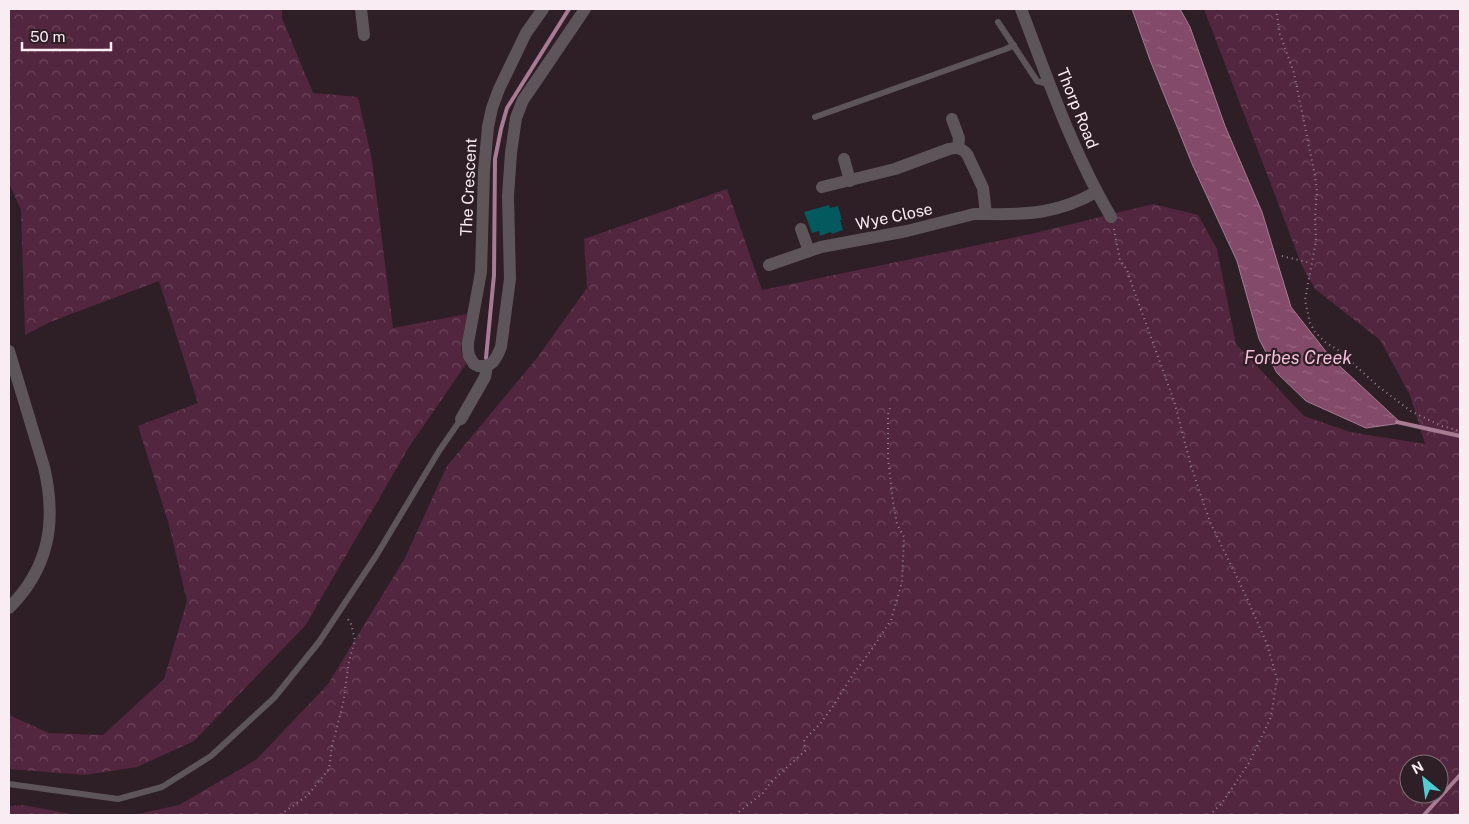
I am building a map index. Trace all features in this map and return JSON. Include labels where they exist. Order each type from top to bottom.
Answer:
[{"type":"street","points":[[361,9],[364,36]]},
{"type":"street","name":"The Crescent","points":[[487,366],[474,364],[469,356],[468,343],[481,272],[484,170],[488,127],[492,108],[526,33],[543,9]]},
{"type":"street","points":[[461,419],[485,377],[487,366],[493,362],[502,347],[510,279],[508,196],[516,118],[523,100],[585,9]]},
{"type":"street","name":"Thorp Road","points":[[1021,9],[1072,139],[1096,192],[1111,217]]},
{"type":"street","points":[[952,119],[959,138],[958,148]]},
{"type":"street","points":[[822,187],[895,169],[950,149],[958,148],[967,154],[983,188],[986,214]]},
{"type":"street","points":[[844,158],[850,181]]},
{"type":"street","name":"Wye Close","points":[[769,265],[821,247],[907,231],[974,214],[1021,214],[1051,210],[1080,202],[1096,192]]},
{"type":"street","points":[[801,229],[809,251]]},
{"type":"street","points":[[9,351],[10,365],[49,486],[50,521],[48,537],[38,569],[30,584],[9,608]]},
{"type":"lane","points":[[998,22],[1037,81],[1050,82]]},
{"type":"lane","points":[[815,117],[1006,50],[1014,45]]},
{"type":"lane","points":[[9,784],[118,799],[162,787],[212,756],[274,698],[319,642],[376,556],[439,451],[461,419]]},
{"type":"path","points":[[1276,9],[1280,34],[1294,73],[1317,191],[1316,241],[1305,300],[1310,322],[1315,332],[1325,342],[1338,350],[1379,387],[1412,412],[1442,426],[1460,431]]},
{"type":"path","points":[[1111,217],[1120,260],[1127,270],[1174,401],[1191,466],[1203,502],[1211,524],[1267,644],[1278,679],[1271,717],[1249,763],[1222,803],[1210,815]]},
{"type":"path","points":[[1282,256],[1311,263]]},
{"type":"path","points":[[734,815],[763,793],[771,782],[805,750],[804,740],[820,724],[834,705],[891,620],[902,582],[904,537],[896,519],[888,458],[888,414],[890,408]]},
{"type":"path","points":[[281,815],[307,796],[329,769],[332,746],[343,704],[349,661],[355,640],[351,624],[342,607]]},
{"type":"green space","points":[[9,9],[282,9],[282,18],[313,93],[358,97],[372,160],[393,328],[467,314],[461,350],[466,364],[409,447],[305,626],[194,741],[137,767],[85,775],[9,769],[9,715],[49,733],[103,735],[164,679],[187,601],[169,525],[138,426],[198,403],[159,281],[50,322],[25,335],[21,210],[9,183]]},
{"type":"green space","points":[[1204,9],[1460,9],[1460,815],[133,815],[179,805],[256,760],[328,684],[405,558],[447,466],[537,358],[587,288],[584,239],[727,189],[762,290],[1031,234],[1153,204],[1198,215],[1217,249],[1236,344],[1304,416],[1350,432],[1425,444],[1410,395],[1380,340],[1315,289],[1302,266]]},
{"type":"green space","points":[[23,805],[77,815],[9,815],[9,806]]},
{"type":"water","name":"Forbes Creek","points":[[1132,9],[1180,9],[1190,27],[1225,126],[1262,212],[1291,307],[1331,358],[1401,423],[1366,428],[1306,401],[1277,373],[1259,339],[1237,261],[1193,166],[1150,60]]},
{"type":"building","points":[[829,205],[830,208],[838,206],[843,230],[820,236],[819,231],[812,233],[804,212]]},
{"type":"waterway","points":[[486,358],[494,275],[495,159],[501,129],[507,108],[569,9]]},
{"type":"waterway","name":"Forbes Creek","points":[[1397,422],[1460,436]]},
{"type":"waterway","name":"Forbes Creek","points":[[1424,815],[1460,775]]}]
